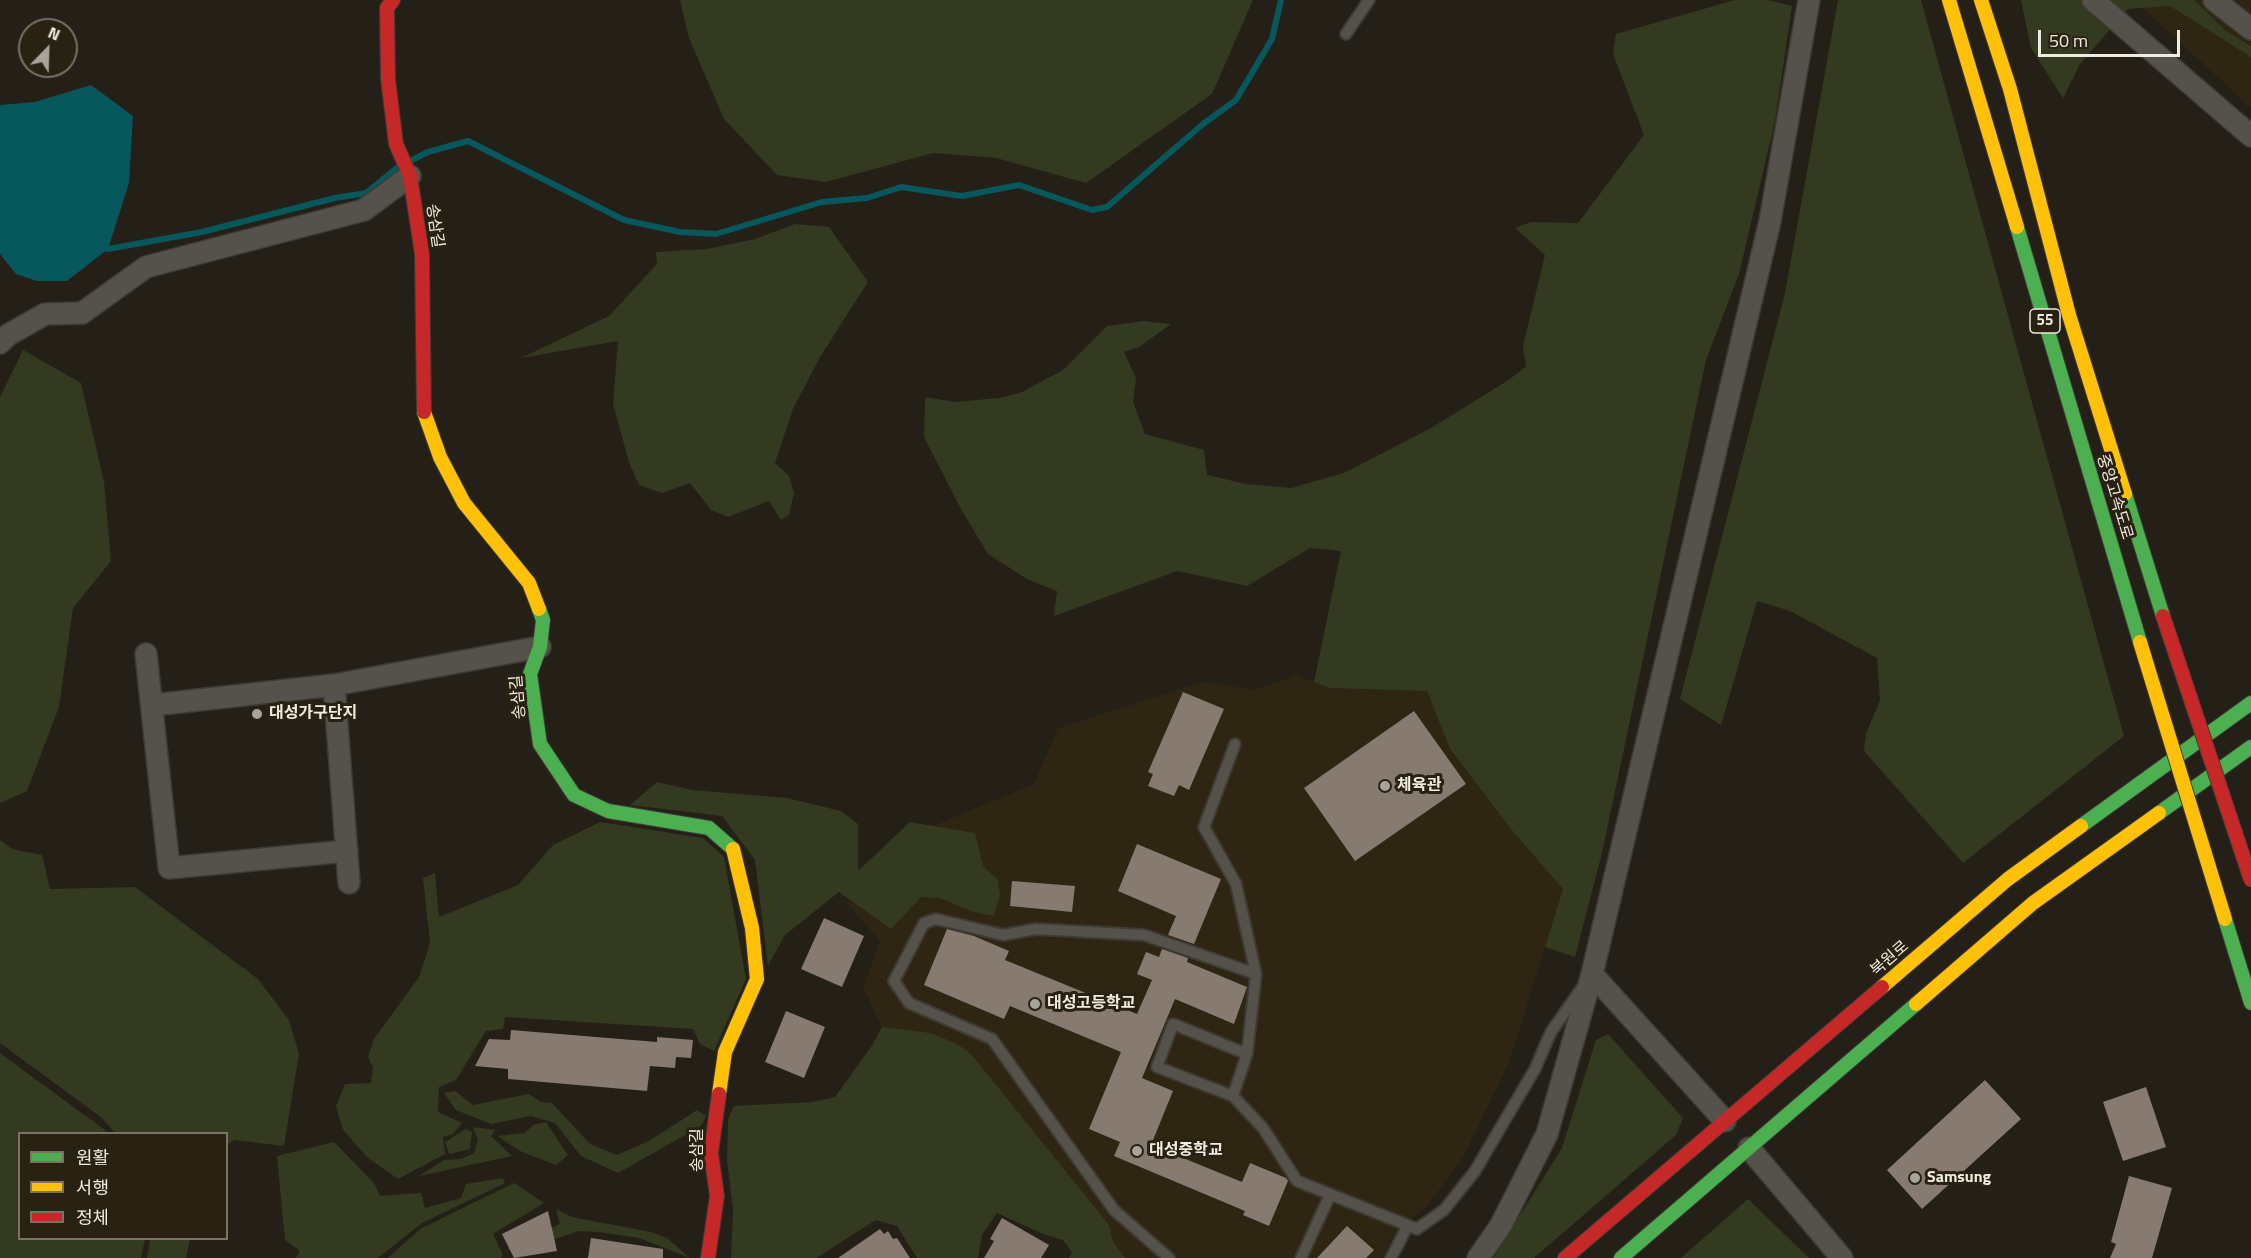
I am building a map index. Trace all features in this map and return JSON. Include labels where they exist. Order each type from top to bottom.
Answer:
[{"type":"main road","name":"송삼길","points":[[393,0],[387,8],[388,79],[399,152],[409,175],[422,254],[423,410],[440,457],[464,503],[529,583],[543,620],[540,647],[530,674],[540,744],[573,795],[608,811],[709,828],[733,848],[752,928],[757,979],[725,1052],[711,1153],[717,1196],[708,1258]]},
{"type":"main road","name":"중앙고속도로","points":[[1949,0],[2140,642],[2251,1003]]},
{"type":"main road","name":"중앙고속도로","points":[[1981,0],[2010,89],[2069,315],[2163,616],[2251,880]]},
{"type":"main road","name":"북원로","points":[[1620,1258],[1737,1134],[2008,879],[2251,703]]},
{"type":"main road","name":"북원로","points":[[1565,1258],[1737,1134],[2032,903],[2251,747]]},
{"type":"street","points":[[1478,1258],[1501,1225],[1547,1134],[1592,974],[1770,221],[1809,0]]},
{"type":"street","points":[[2092,0],[2251,136]]},
{"type":"street","points":[[2214,0],[2248,22]]},
{"type":"street","points":[[0,343],[8,335],[45,314],[82,314],[146,267],[364,210],[409,175]]},
{"type":"street","points":[[153,705],[334,685],[540,647]]},
{"type":"street","points":[[146,654],[169,868],[347,851]]},
{"type":"street","points":[[334,685],[349,883]]},
{"type":"street","points":[[1592,974],[1737,1134],[1841,1257]]},
{"type":"lane","points":[[1346,34],[1369,0]]},
{"type":"lane","points":[[1233,1096],[1247,1054],[1256,974],[1236,884],[1203,827],[1235,744]]},
{"type":"lane","points":[[1169,1258],[1114,1210],[992,1039],[909,1003],[894,981],[924,923],[936,919],[1003,935],[1036,929],[1144,935],[1256,974]]},
{"type":"lane","points":[[1247,1054],[1173,1024],[1157,1067],[1233,1096],[1263,1128],[1297,1181],[1407,1227],[1417,1229],[1444,1210],[1475,1171],[1535,1069],[1551,1032],[1592,974]]},
{"type":"lane","points":[[1301,1258],[1330,1196]]},
{"type":"lane","points":[[1391,1258],[1407,1227]]},
{"type":"shaded area","points":[[2134,0],[2251,0],[2251,106],[2248,105]]},
{"type":"shaded area","points":[[1297,675],[1330,688],[1427,691],[1450,749],[1511,829],[1563,889],[1510,1060],[1464,1156],[1428,1205],[1393,1236],[1383,1258],[1121,1258],[931,1033],[882,1027],[863,987],[880,941],[847,903],[911,835],[1034,784],[1058,728],[1203,682],[1254,690]]},
{"type":"green space","points":[[680,0],[1253,0],[1212,94],[1086,183],[996,158],[933,153],[826,182],[777,175],[724,119],[689,38]]},
{"type":"green space","points":[[1735,0],[1768,0],[1792,6],[1775,121],[1739,274],[1706,360],[1602,853],[1575,957],[1545,947],[1563,889],[1511,829],[1450,749],[1427,691],[1330,688],[1314,682],[1341,551],[1310,548],[1247,586],[1177,571],[1054,616],[1057,591],[1027,579],[988,554],[962,511],[924,437],[925,397],[955,402],[999,398],[1020,393],[1063,370],[1107,326],[1143,321],[1171,324],[1139,347],[1124,352],[1136,378],[1133,402],[1145,434],[1204,450],[1207,475],[1246,484],[1291,488],[1344,473],[1431,428],[1526,367],[1523,346],[1545,255],[1515,228],[1531,222],[1578,223],[1644,135],[1613,54],[1616,34]]},
{"type":"green space","points":[[1838,0],[1921,0],[2124,736],[1963,863],[1864,751],[1866,734],[1880,700],[1877,658],[1790,611],[1757,601],[1721,725],[1680,699],[1785,293]]},
{"type":"green space","points":[[2021,0],[2194,0],[2226,31],[2251,46],[2251,57],[2170,6],[2128,9],[2080,64],[2063,98],[2031,48]]},
{"type":"green space","points":[[795,224],[829,227],[868,282],[820,357],[793,409],[775,463],[789,476],[794,493],[789,515],[781,520],[769,501],[728,517],[711,510],[690,483],[662,493],[639,485],[629,462],[613,404],[618,341],[521,358],[609,316],[657,264],[656,252],[707,249],[755,239]]},
{"type":"green space","points":[[23,350],[81,383],[104,482],[111,561],[73,608],[59,707],[27,791],[0,803],[0,397]]},
{"type":"green space","points":[[657,782],[692,790],[787,798],[841,811],[858,824],[858,871],[910,822],[975,833],[983,866],[998,880],[1000,895],[994,916],[973,912],[940,898],[921,897],[891,929],[839,892],[785,935],[768,966],[755,860],[722,816],[630,805]]},
{"type":"green space","points":[[600,822],[703,838],[724,857],[746,979],[714,1051],[700,1044],[693,1029],[505,1017],[503,1029],[486,1031],[456,1080],[439,1087],[438,1112],[462,1123],[453,1134],[443,1137],[445,1154],[398,1179],[368,1158],[343,1130],[336,1106],[345,1084],[371,1083],[373,1067],[368,1057],[374,1039],[419,977],[430,943],[423,878],[435,873],[439,917],[518,885],[553,845]]},
{"type":"green space","points":[[0,840],[12,849],[42,855],[50,889],[135,887],[258,979],[289,1020],[299,1054],[284,1146],[234,1140],[228,1144],[228,1132],[114,1132],[102,1118],[0,1043]]},
{"type":"green space","points":[[882,1027],[931,1033],[957,1044],[971,1054],[1109,1225],[1113,1242],[1125,1258],[1069,1258],[1072,1252],[1063,1240],[1043,1234],[997,1213],[982,1235],[978,1258],[917,1258],[897,1226],[876,1220],[816,1258],[731,1258],[733,1209],[727,1160],[728,1119],[734,1106],[812,1102],[835,1097],[871,1047]]},
{"type":"green space","points":[[1608,1034],[1683,1118],[1676,1135],[1534,1258],[1493,1258],[1562,1148],[1596,1040]]},
{"type":"green space","points":[[0,1053],[108,1132],[18,1132],[18,1240],[145,1240],[141,1258],[0,1258]]},
{"type":"green space","points":[[455,1091],[473,1105],[529,1094],[541,1102],[552,1103],[590,1144],[617,1155],[649,1141],[697,1110],[706,1116],[701,1126],[618,1173],[581,1156],[555,1123],[531,1116],[491,1124],[456,1110],[444,1093]]},
{"type":"green space","points":[[546,1122],[568,1155],[556,1165],[522,1152],[497,1136],[525,1133],[533,1125]]},
{"type":"green space","points":[[473,1127],[495,1130],[491,1136],[512,1156],[419,1176],[444,1160],[461,1159],[474,1153],[478,1140]]},
{"type":"green space","points":[[466,1129],[472,1132],[470,1149],[449,1154],[445,1142]]},
{"type":"green space","points":[[334,1142],[374,1183],[380,1196],[421,1193],[425,1208],[461,1198],[466,1184],[503,1178],[505,1183],[422,1223],[378,1258],[296,1258],[300,1251],[285,1240],[277,1156]]},
{"type":"green space","points":[[514,1183],[544,1203],[493,1234],[503,1255],[501,1258],[388,1258],[420,1229]]},
{"type":"green space","points":[[1748,1199],[1809,1258],[1681,1258]]},
{"type":"green space","points":[[556,1209],[572,1217],[651,1232],[667,1238],[690,1258],[639,1238],[579,1231],[515,1252],[507,1249],[560,1224]]},
{"type":"green space","points":[[150,1240],[190,1240],[186,1258],[147,1258]]},
{"type":"water","points":[[91,85],[133,116],[129,183],[108,249],[67,281],[37,281],[16,274],[0,254],[0,105],[35,102]]},
{"type":"building","points":[[1183,692],[1224,709],[1189,790],[1179,785],[1174,796],[1148,786],[1153,774],[1148,772]]},
{"type":"building","name":"체육관","points":[[1414,711],[1466,784],[1355,861],[1304,788]]},
{"type":"building","points":[[1137,844],[1221,879],[1194,944],[1168,935],[1176,916],[1118,891]]},
{"type":"building","points":[[1012,881],[1075,886],[1072,912],[1010,906]]},
{"type":"building","points":[[824,918],[864,936],[842,987],[801,969]]},
{"type":"building","points":[[947,929],[974,936],[1009,951],[1005,960],[1137,1014],[1152,980],[1137,974],[1146,952],[1159,957],[1162,949],[1188,958],[1187,962],[1247,987],[1234,1024],[1175,999],[1142,1078],[1173,1091],[1151,1145],[1242,1182],[1250,1163],[1286,1178],[1288,1181],[1269,1226],[1243,1215],[1245,1211],[1114,1156],[1120,1142],[1089,1129],[1121,1052],[1010,1006],[1004,1019],[924,985]]},
{"type":"building","points":[[786,1011],[825,1027],[804,1078],[765,1062]]},
{"type":"building","points":[[511,1030],[657,1042],[657,1037],[693,1040],[691,1058],[676,1057],[675,1068],[650,1066],[647,1091],[508,1079],[508,1069],[475,1066],[489,1039],[510,1040]]},
{"type":"building","points":[[1985,1080],[2021,1119],[1922,1209],[1887,1170]]},
{"type":"building","points":[[2146,1087],[2166,1147],[2123,1161],[2103,1102]]},
{"type":"building","points":[[2129,1176],[2172,1188],[2152,1258],[2110,1258],[2116,1244],[2111,1242]]},
{"type":"building","points":[[548,1211],[557,1251],[514,1258],[502,1234]]},
{"type":"building","points":[[1002,1218],[1049,1245],[1041,1258],[984,1258],[994,1241],[990,1239]]},
{"type":"building","points":[[1347,1226],[1374,1250],[1366,1258],[1317,1258]]},
{"type":"building","points":[[880,1229],[884,1234],[888,1231],[893,1239],[897,1238],[910,1258],[838,1258]]},
{"type":"building","points":[[591,1238],[663,1249],[663,1258],[588,1258]]},
{"type":"waterway","points":[[412,160],[428,152],[468,141],[624,220],[680,232],[716,234],[822,202],[867,198],[901,187],[962,196],[1019,185],[1092,210],[1107,207],[1203,124],[1236,100],[1272,39],[1281,0]]},
{"type":"waterway","points":[[108,249],[202,232],[335,198],[366,193],[398,167]]},
{"type":"traffic: fast","points":[[2017,227],[2140,642]]},
{"type":"traffic: fast","points":[[2125,494],[2163,616]]},
{"type":"traffic: fast","points":[[539,609],[543,620],[540,647],[530,674],[540,744],[574,795],[608,811],[709,828],[733,849]]},
{"type":"traffic: fast","points":[[2081,826],[2251,703]]},
{"type":"traffic: fast","points":[[2159,813],[2251,747]]},
{"type":"traffic: fast","points":[[2225,919],[2251,1003]]},
{"type":"traffic: fast","points":[[1621,1258],[1916,1004]]},
{"type":"traffic: slow","points":[[1949,0],[2017,227]]},
{"type":"traffic: slow","points":[[1981,0],[2010,89],[2069,315],[2125,494]]},
{"type":"traffic: slow","points":[[424,412],[440,457],[464,503],[529,583],[539,609]]},
{"type":"traffic: slow","points":[[2140,642],[2225,919]]},
{"type":"traffic: slow","points":[[1916,1004],[2033,903],[2159,813]]},
{"type":"traffic: slow","points":[[1882,987],[2008,879],[2081,826]]},
{"type":"traffic: slow","points":[[719,1094],[725,1052],[757,979],[752,928],[733,849]]},
{"type":"traffic: jam","points":[[393,0],[387,8],[388,79],[396,144],[410,176],[422,254],[424,412]]},
{"type":"traffic: jam","points":[[2163,616],[2251,880]]},
{"type":"traffic: jam","points":[[1565,1258],[1882,987]]},
{"type":"traffic: jam","points":[[708,1258],[717,1196],[711,1153],[719,1094]]},
{"type":"place","name":"대성가구단지","points":[[257,714]]},
{"type":"place","name":"체육관","points":[[1385,786]]},
{"type":"place","name":"대성고등학교","points":[[1035,1004]]},
{"type":"place","name":"대성중학교","points":[[1137,1151]]},
{"type":"place","name":"Samsung","points":[[1915,1178]]}]
